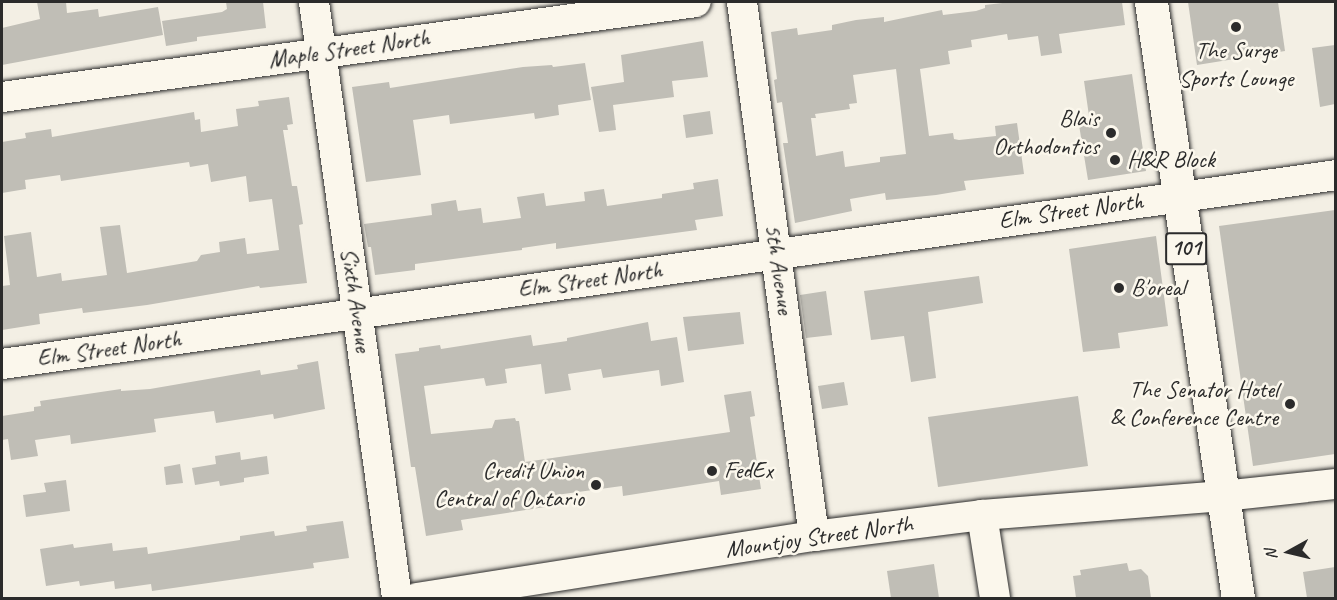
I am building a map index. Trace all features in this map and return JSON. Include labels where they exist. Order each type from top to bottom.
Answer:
[{"type":"main road","name":"101","points":[[1151,2],[1238,598]]},
{"type":"street","name":"Sixth Avenue","points":[[314,2],[397,598]]},
{"type":"street","name":"Maple Street North","points":[[2,97],[696,2]]},
{"type":"street","name":"5th Avenue","points":[[742,2],[778,253],[814,536]]},
{"type":"street","name":"Elm Street North","points":[[2,364],[1335,175]]},
{"type":"street","name":"Mountjoy Street North","points":[[417,598],[814,536],[982,515],[1223,496],[1335,484]]},
{"type":"street","points":[[982,515],[995,598]]},
{"type":"building","points":[[37,2],[66,2],[67,13],[98,9],[99,17],[158,7],[163,35],[2,65],[2,28],[40,19]]},
{"type":"building","points":[[226,2],[263,2],[266,28],[197,37],[197,41],[166,46],[162,21],[222,12],[227,9]]},
{"type":"building","points":[[1011,2],[1122,2],[1125,25],[1059,34],[1062,53],[1041,56],[1038,36],[1008,40],[1007,34],[971,40],[972,47],[948,51],[950,64],[920,69],[929,136],[953,133],[954,139],[959,140],[996,136],[995,126],[1017,123],[1024,174],[964,181],[966,190],[936,195],[886,200],[885,193],[850,199],[852,211],[795,223],[783,143],[788,143],[782,102],[777,103],[774,80],[777,79],[771,32],[797,28],[798,35],[832,30],[832,25],[856,20],[884,17],[884,22],[942,10],[943,15],[976,11],[985,8],[985,5]],"holes":[[[896,69],[906,154],[880,157],[880,162],[845,167],[843,151],[816,156],[811,118],[816,118],[815,114],[850,109],[849,104],[857,103],[853,75]]]},
{"type":"building","name":"The Surge Sports Lounge","points":[[1188,2],[1278,2],[1285,51],[1197,65]]},
{"type":"building","points":[[703,41],[708,77],[672,81],[674,97],[613,105],[616,130],[599,132],[591,87],[624,82],[621,55]]},
{"type":"building","points":[[1335,45],[1335,104],[1320,107],[1312,48]]},
{"type":"building","points":[[585,63],[591,100],[558,105],[559,115],[535,119],[534,113],[450,124],[449,115],[413,120],[421,175],[366,182],[352,87],[389,82],[390,88],[523,67],[552,65],[553,67]]},
{"type":"building","points":[[1132,74],[1146,171],[1088,180],[1079,125],[1090,123],[1084,81]]},
{"type":"building","points":[[289,97],[293,124],[287,125],[288,130],[283,130],[292,186],[297,186],[303,224],[299,225],[307,283],[260,288],[259,286],[83,313],[82,308],[39,314],[40,324],[2,330],[2,286],[10,285],[4,236],[31,232],[37,277],[61,273],[62,281],[107,275],[100,227],[120,225],[127,273],[197,261],[201,255],[220,252],[219,242],[245,238],[247,254],[279,250],[272,199],[249,202],[246,176],[211,182],[208,164],[190,167],[189,162],[61,181],[60,175],[25,180],[26,189],[2,193],[2,142],[26,138],[25,133],[51,129],[52,137],[194,112],[195,120],[200,119],[201,132],[238,126],[236,109],[259,106],[258,101]]},
{"type":"building","points":[[710,111],[713,134],[686,138],[683,115]]},
{"type":"building","points":[[718,179],[723,216],[695,220],[697,230],[556,249],[556,243],[522,248],[522,250],[415,264],[415,270],[375,275],[371,247],[368,247],[364,224],[432,215],[431,204],[456,200],[458,211],[481,208],[483,223],[521,218],[517,197],[544,193],[546,206],[585,201],[584,192],[604,189],[607,206],[662,198],[662,194],[694,189],[693,183]]},
{"type":"building","points":[[1335,210],[1335,454],[1253,466],[1219,226]]},
{"type":"building","name":"B'oreal","points":[[1156,236],[1168,326],[1118,333],[1120,348],[1083,352],[1069,249]]},
{"type":"building","points":[[979,276],[983,303],[928,312],[936,378],[911,382],[904,336],[871,340],[864,291]]},
{"type":"building","points":[[826,291],[832,335],[806,338],[800,295]]},
{"type":"building","points":[[740,312],[744,344],[688,351],[683,317]]},
{"type":"building","points":[[648,322],[651,341],[677,337],[684,382],[661,386],[659,370],[603,378],[601,369],[568,374],[571,390],[545,394],[541,364],[505,369],[507,383],[486,386],[484,378],[424,386],[431,434],[492,428],[495,420],[515,418],[519,421],[525,462],[730,432],[724,395],[751,391],[755,416],[750,417],[761,489],[721,495],[719,481],[623,496],[622,486],[556,495],[558,505],[461,520],[463,530],[426,536],[415,467],[411,467],[395,354],[440,345],[441,349],[531,335],[533,346],[567,341],[567,338]]},
{"type":"building","points":[[318,361],[325,409],[274,419],[273,414],[216,423],[214,411],[154,419],[156,432],[71,444],[70,435],[35,440],[38,456],[11,460],[8,439],[2,440],[2,416],[34,411],[34,407],[41,406],[40,401],[121,389],[121,391],[150,389],[260,370],[261,375],[298,369],[297,365]]},
{"type":"building","points":[[844,382],[848,405],[822,409],[818,386]]},
{"type":"building","points":[[1078,396],[1088,466],[938,487],[928,417]]},
{"type":"building","points":[[240,452],[241,460],[267,456],[269,474],[244,478],[244,482],[220,486],[219,481],[195,485],[192,468],[216,464],[215,456]]},
{"type":"building","points":[[180,464],[183,483],[166,485],[164,467]]},
{"type":"building","points":[[66,480],[70,511],[26,517],[23,495],[46,492],[44,483]]},
{"type":"building","points":[[343,521],[349,558],[313,563],[314,568],[152,591],[151,584],[115,589],[114,581],[80,586],[79,581],[46,586],[40,549],[73,544],[74,548],[112,543],[113,551],[147,547],[148,554],[240,540],[240,536],[274,531],[275,536],[307,531],[306,526]]},
{"type":"building","points":[[1127,563],[1129,571],[1141,569],[1148,576],[1151,598],[1076,598],[1073,576],[1081,575],[1080,570]]},
{"type":"building","points":[[934,564],[939,598],[891,598],[887,571]]},
{"type":"building","points":[[1335,567],[1335,598],[1307,598],[1303,572]]},
{"type":"place","name":"The Surge Sports Lounge","points":[[1236,27]]},
{"type":"place","name":"Blais Orthodontics","points":[[1111,133]]},
{"type":"place","name":"H&R Block","points":[[1115,160]]},
{"type":"place","name":"B'oreal","points":[[1119,288]]},
{"type":"place","name":"The Senator Hotel & Conference Centre","points":[[1290,404]]},
{"type":"place","name":"FedEx","points":[[712,471]]},
{"type":"place","name":"Credit Union Central of Ontario","points":[[596,485]]}]
